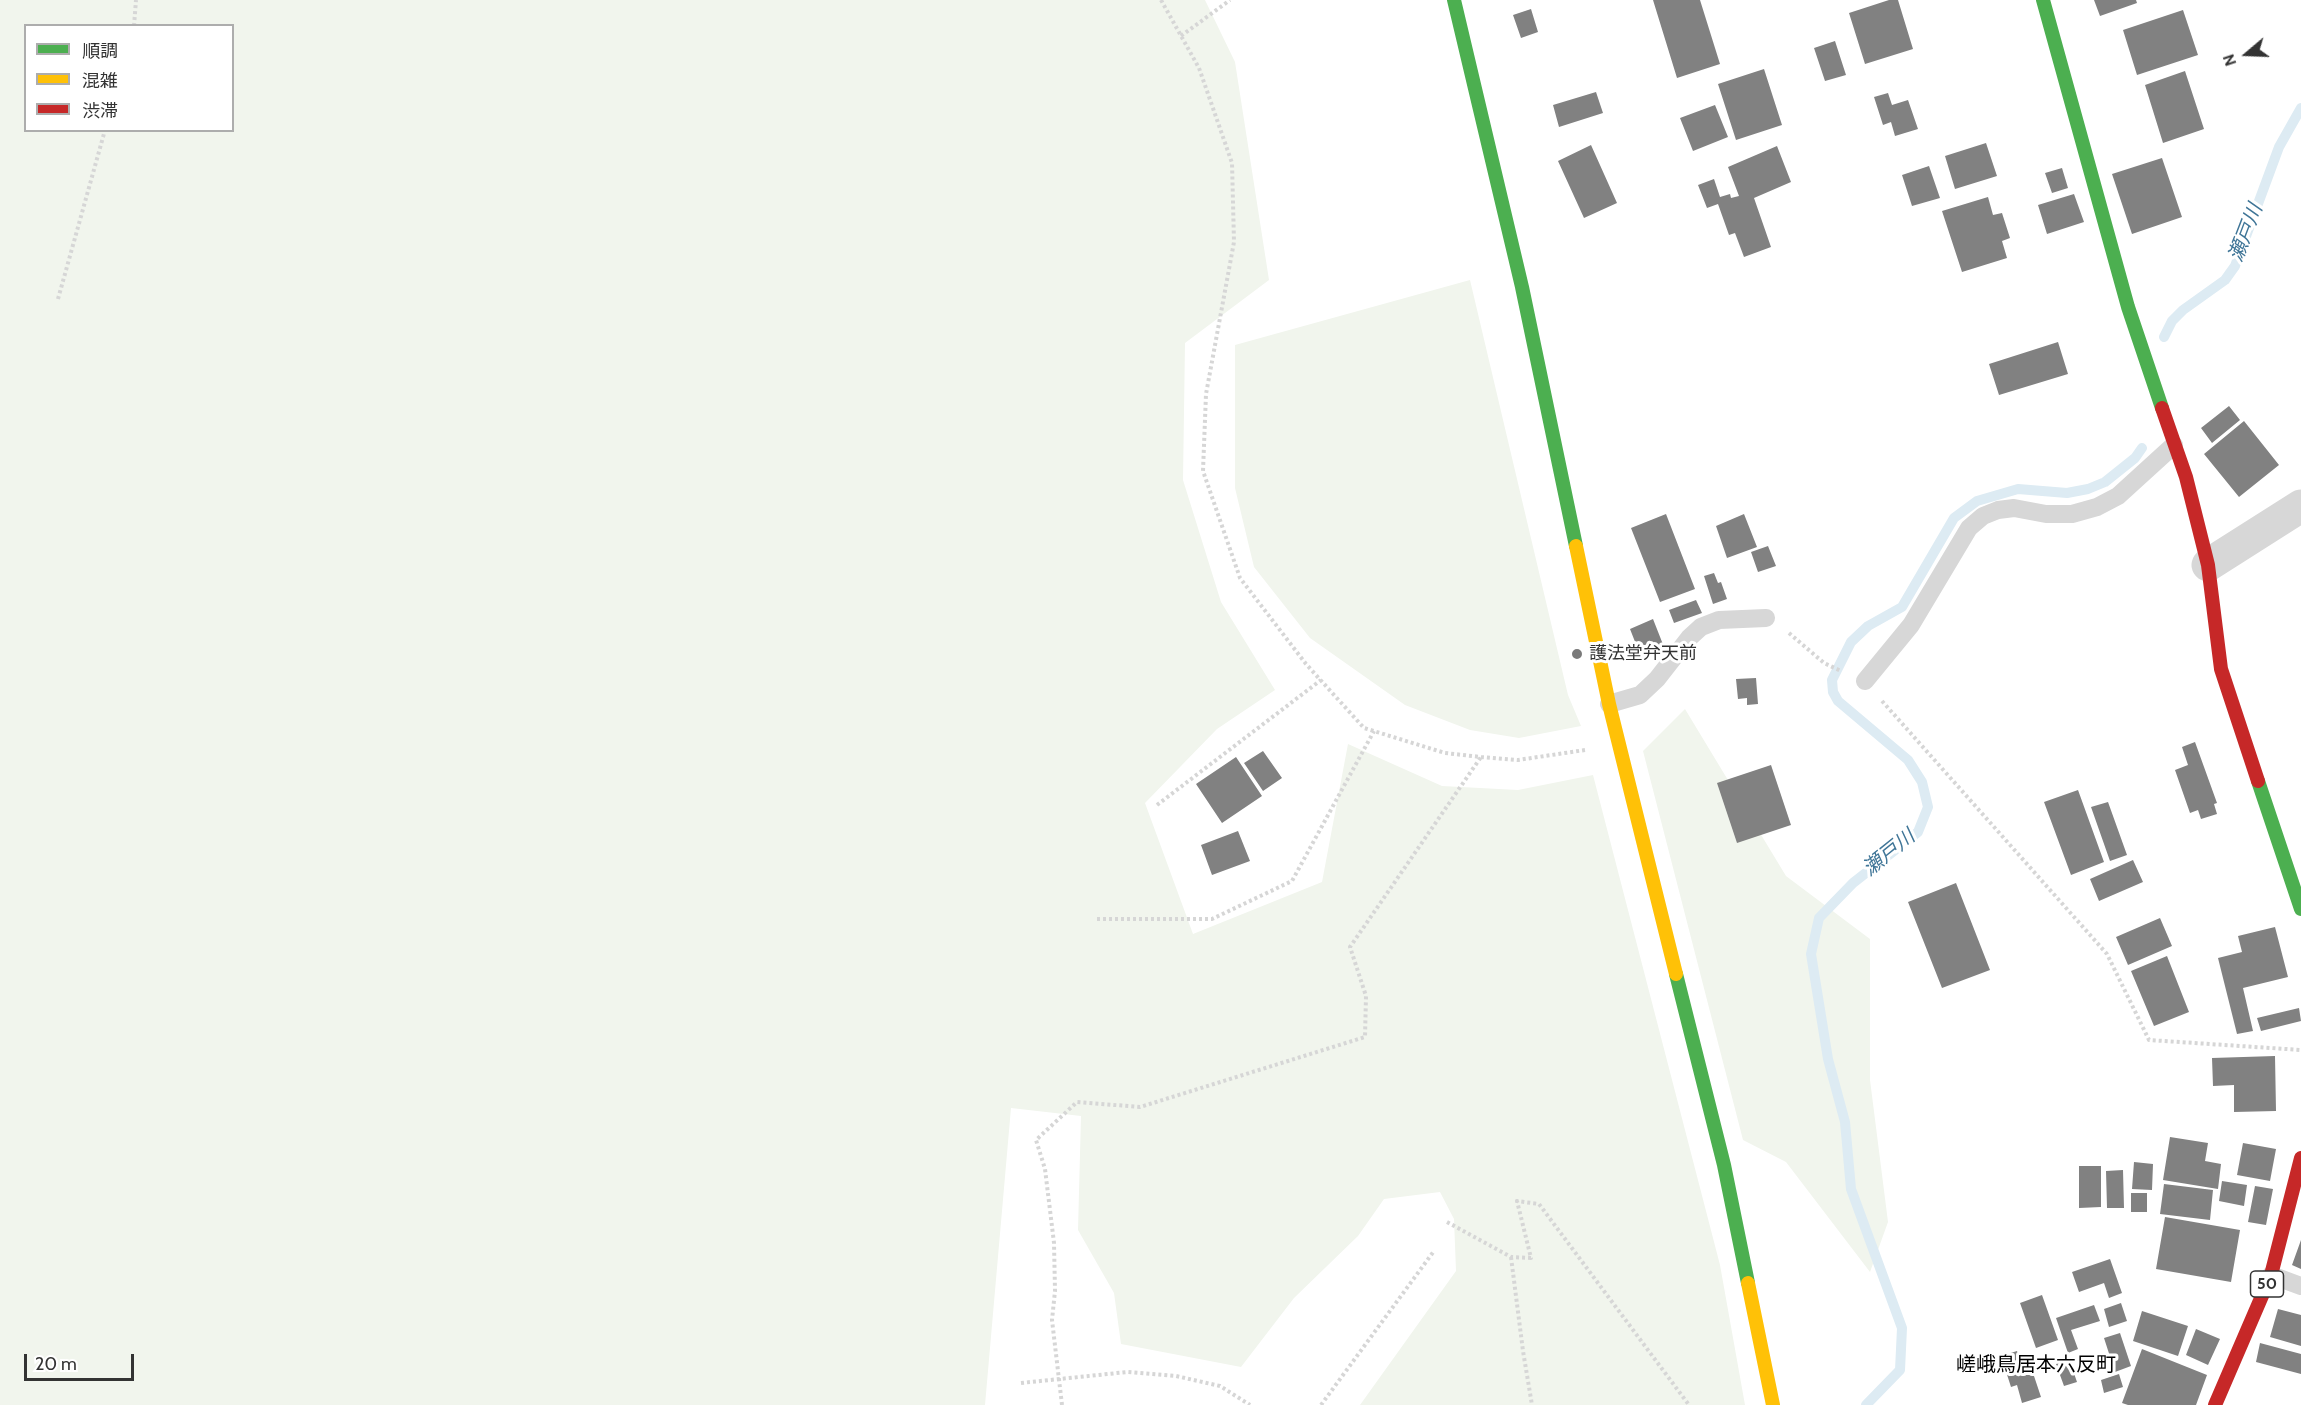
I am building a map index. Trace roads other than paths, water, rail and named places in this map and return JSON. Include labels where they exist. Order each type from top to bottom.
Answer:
[{"type":"street","points":[[1454,0],[1522,287],[1618,744],[1724,1165],[1773,1405]]},
{"type":"street","points":[[2043,0],[2128,307],[2186,477],[2208,565],[2221,669],[2301,909]]},
{"type":"street","points":[[2208,565],[2301,506]]},
{"type":"street","name":"50","points":[[2215,1405],[2271,1275],[2301,1158]]},
{"type":"lane","points":[[1857,678],[1911,625],[1969,528],[1983,516],[1998,510],[2013,508],[2046,514],[2072,514],[2097,507],[2118,496],[2174,445]]},
{"type":"lane","points":[[1609,704],[1640,695],[1657,679],[1689,638],[1701,627],[1719,620],[1766,618]]},
{"type":"lane","points":[[2271,1275],[2301,1286]]},
{"type":"waterway","name":"瀬戸川","points":[[2164,337],[2172,321],[2183,310],[2225,280],[2235,266],[2279,147],[2301,108]]},
{"type":"waterway","name":"瀬戸川","points":[[1866,1405],[1900,1370],[1902,1328],[1851,1189],[1845,1122],[1828,1059],[1811,954],[1819,918],[1853,883],[1918,832],[1928,807],[1922,782],[1908,760],[1838,701],[1833,692],[1832,680],[1851,642],[1868,626],[1902,607],[1954,518],[1977,501],[2018,489],[2067,493],[2088,489],[2105,482],[2135,458],[2142,448]]},
{"type":"place","name":"護法堂弁天前","points":[[1577,654]]},
{"type":"district","name":"嵯峨鳥居本六反町","points":[[2036,1365]]}]
